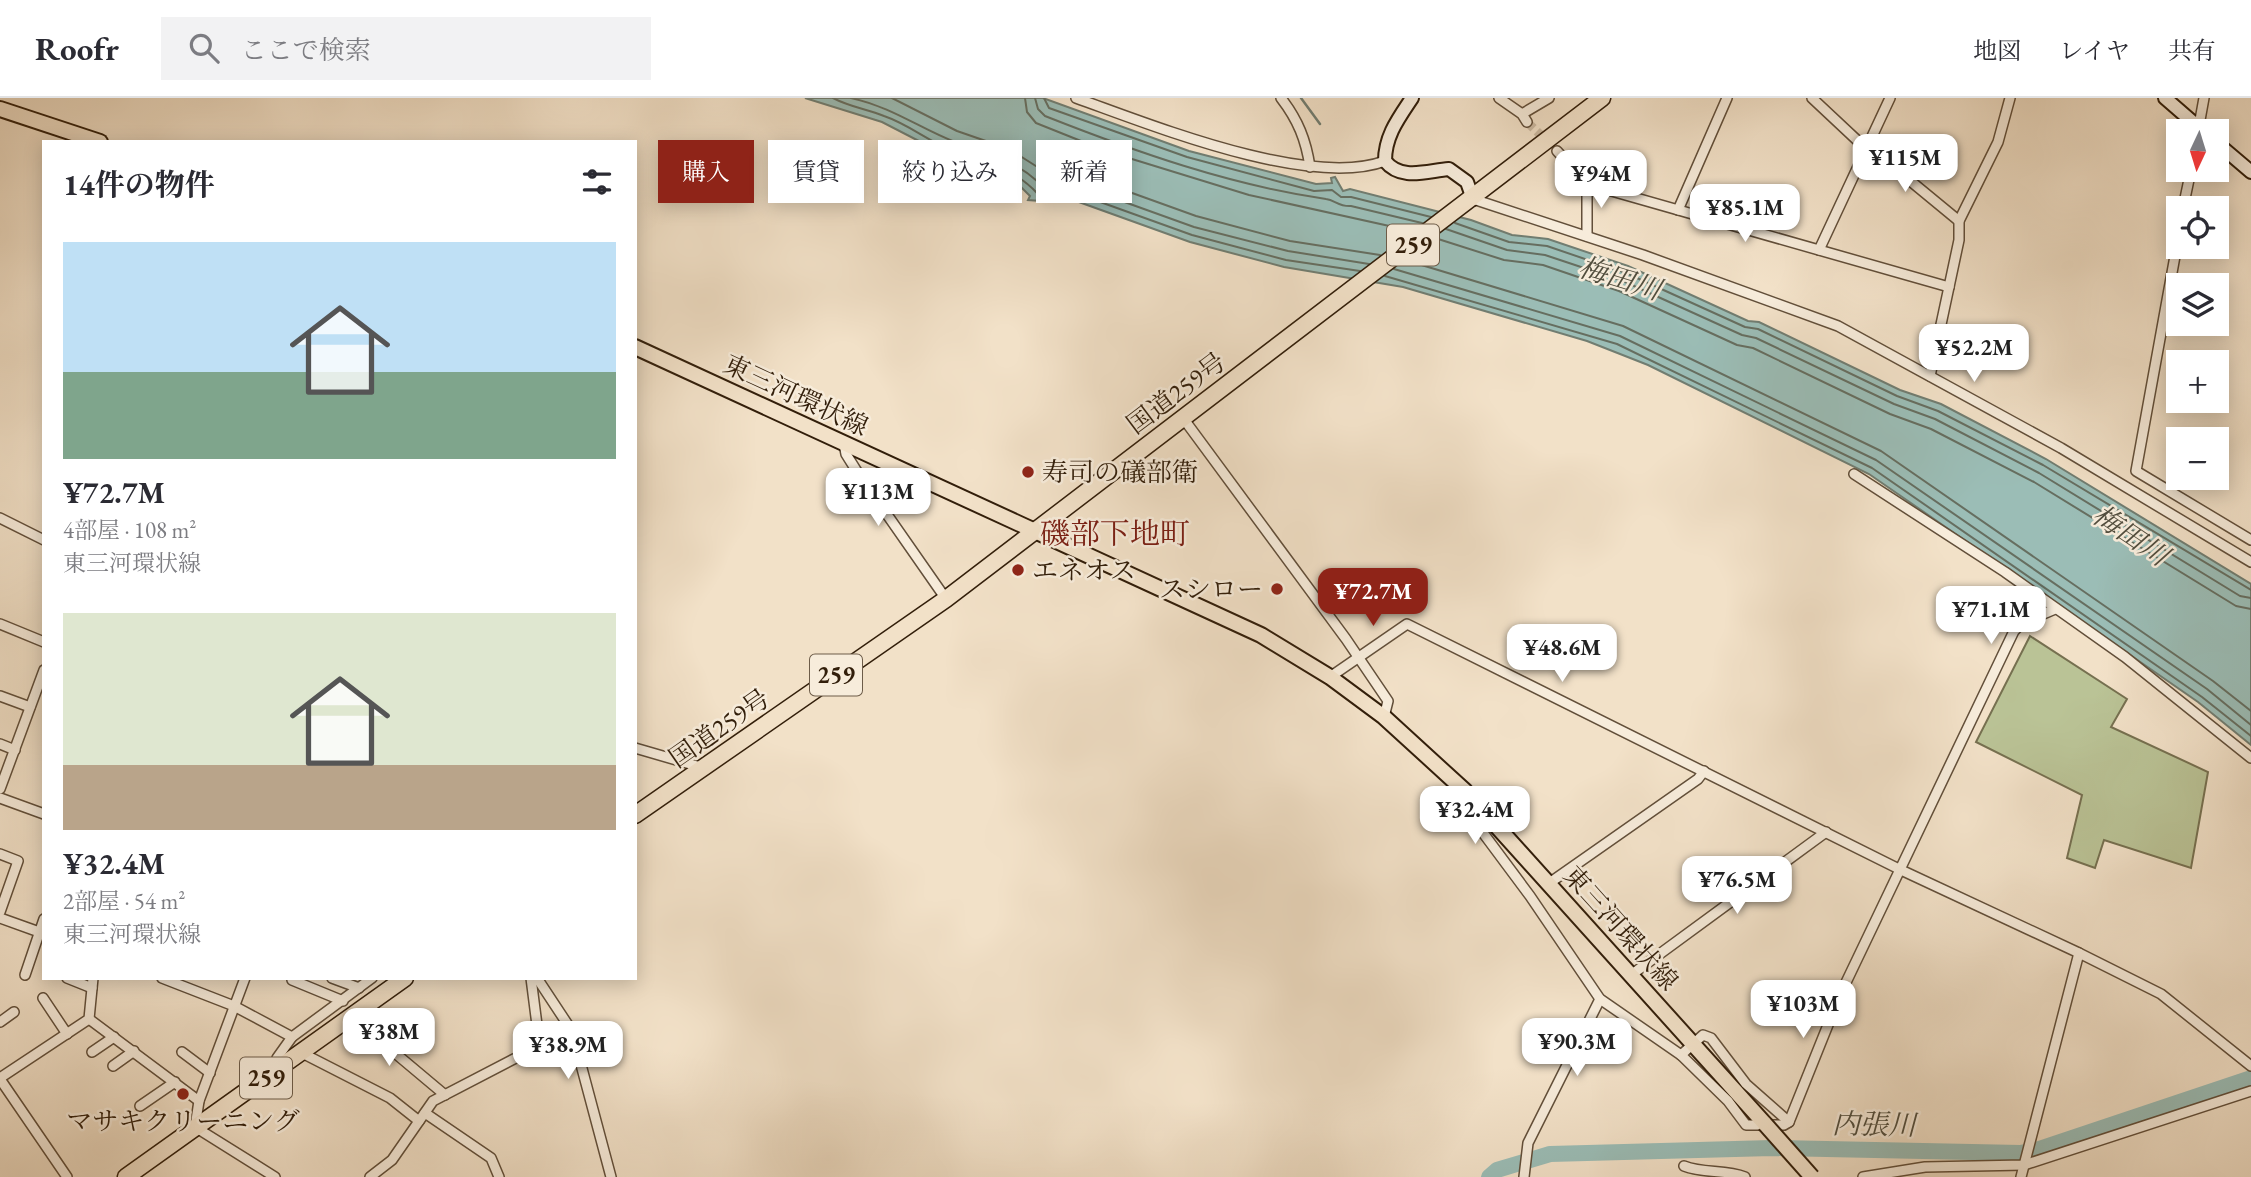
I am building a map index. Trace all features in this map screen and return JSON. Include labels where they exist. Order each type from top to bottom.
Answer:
[{"type":"highway","name":"国道259号","points":[[637,815],[946,598],[1473,199],[1602,98]]},
{"type":"highway","name":"259","points":[[126,1177],[402,980]]},
{"type":"main road","points":[[0,109],[94,140]]},
{"type":"main road","name":"東三河環状線","points":[[637,348],[1261,635],[1330,677],[1384,717],[1465,791],[1812,1177]]},
{"type":"street","points":[[1076,98],[1185,137],[1310,167],[1364,169],[1385,161]]},
{"type":"street","points":[[1281,98],[1294,114],[1306,140],[1310,167]]},
{"type":"street","points":[[1412,98],[1392,128],[1385,147],[1385,161],[1394,172],[1407,174],[1450,169],[1466,181],[1473,199],[1803,311],[1930,376],[2061,448],[2251,562]]},
{"type":"street","points":[[1499,98],[1524,118],[1549,98]]},
{"type":"street","points":[[1678,210],[1727,98]]},
{"type":"street","points":[[1812,98],[1860,143],[1868,146],[1959,221]]},
{"type":"street","points":[[1819,250],[1890,98]]},
{"type":"street","points":[[1930,376],[1949,287],[1959,221],[1998,142],[2010,98]]},
{"type":"street","points":[[2165,98],[2188,119]]},
{"type":"street","points":[[2201,119],[2204,98]]},
{"type":"street","points":[[1557,151],[1587,184],[1949,287]]},
{"type":"street","points":[[2230,154],[2251,172]]},
{"type":"street","points":[[1587,184],[1587,236]]},
{"type":"street","points":[[2174,259],[2136,471],[2251,540]]},
{"type":"street","points":[[1183,418],[1388,701],[1384,717]]},
{"type":"street","points":[[845,444],[846,454],[856,470],[946,598]]},
{"type":"street","points":[[1854,474],[2006,572],[2146,672],[2251,758]]},
{"type":"street","points":[[0,518],[42,539]]},
{"type":"street","points":[[1465,791],[1460,802],[1530,896],[1600,999],[1681,1055],[1728,1101],[1746,1125],[1784,1125],[1789,1122],[1817,1046],[2014,631],[2022,624],[2055,609]]},
{"type":"street","points":[[0,624],[42,641]]},
{"type":"street","points":[[1330,677],[1407,624],[1901,870],[2161,994],[2251,1066]]},
{"type":"street","points":[[0,789],[42,675]]},
{"type":"street","points":[[0,696],[30,708]]},
{"type":"street","points":[[0,744],[15,750]]},
{"type":"street","points":[[637,749],[705,768]]},
{"type":"street","points":[[1548,884],[1698,779],[1704,771]]},
{"type":"street","points":[[0,798],[42,813]]},
{"type":"street","points":[[1631,975],[1826,832]]},
{"type":"street","points":[[0,854],[18,861],[0,912]]},
{"type":"street","points":[[0,918],[41,933],[24,975]]},
{"type":"street","points":[[2021,1177],[2079,953]]},
{"type":"street","points":[[167,980],[234,1006],[292,1037]]},
{"type":"street","points":[[244,980],[199,1101],[195,1128],[275,1177]]},
{"type":"street","points":[[292,980],[343,1000]]},
{"type":"street","points":[[337,980],[359,988]]},
{"type":"street","points":[[279,1068],[277,1058],[292,1037],[369,980]]},
{"type":"street","points":[[370,1177],[392,1160],[433,1101],[535,1048],[537,1025],[531,980]]},
{"type":"street","points":[[538,980],[572,1031],[611,1177]]},
{"type":"street","points":[[89,1019],[92,983]]},
{"type":"street","points":[[43,998],[67,1034]]},
{"type":"street","points":[[1524,1177],[1526,1149],[1600,999]]},
{"type":"street","points":[[0,1021],[14,1012]]},
{"type":"street","points":[[352,1017],[445,1095]]},
{"type":"street","points":[[67,1177],[0,1078],[89,1019]]},
{"type":"street","points":[[89,1019],[199,1101]]},
{"type":"street","points":[[1681,1055],[1703,1035],[1711,1038],[1746,1084],[1789,1122]]},
{"type":"street","points":[[92,1052],[114,1037]]},
{"type":"street","points":[[113,1066],[134,1051]]},
{"type":"street","points":[[182,1052],[210,1073]]},
{"type":"street","points":[[302,1053],[390,1098],[491,1158],[499,1177]]},
{"type":"street","points":[[140,1105],[175,1082]]},
{"type":"street","points":[[1863,1177],[1925,1167],[2024,1165],[2251,1091]]},
{"type":"street","points":[[1684,1166],[1696,1171],[1734,1173],[1745,1177]]},
{"type":"green space","points":[[2030,636],[2127,699],[2111,727],[2208,772],[2191,868],[2104,840],[2095,868],[2067,858],[2082,795],[1976,742]]},
{"type":"water","name":"梅田川","points":[[805,98],[1043,98],[1189,151],[1316,184],[1332,183],[1331,178],[1335,177],[1343,191],[1350,189],[1471,220],[1512,235],[1548,239],[1628,266],[1748,321],[1759,322],[1900,390],[1941,404],[2046,459],[2251,584],[2251,745],[2198,702],[1869,474],[1648,365],[1587,341],[1403,287],[1284,267],[1190,242],[1082,203],[1132,203],[1132,140],[1036,140],[1036,201],[1028,200],[1030,196],[1022,188],[1022,140],[917,140],[882,122]]},
{"type":"waterway","points":[[1301,98],[1320,124]]},
{"type":"waterway","name":"内張川","points":[[1489,1177],[1497,1170],[1550,1154],[1772,1148],[2020,1153],[2251,1078]]},
{"type":"tunnel","points":[[1527,122],[1548,142]]},
{"type":"place","name":"寿司の礒部衛","points":[[1028,472]]},
{"type":"place","name":"エネオス","points":[[1018,570]]},
{"type":"place","name":"スシロー","points":[[1277,589]]},
{"type":"place","name":"マサキクリーニング","points":[[183,1094]]},
{"type":"district","name":"磯部下地町","points":[[1115,534]]}]
